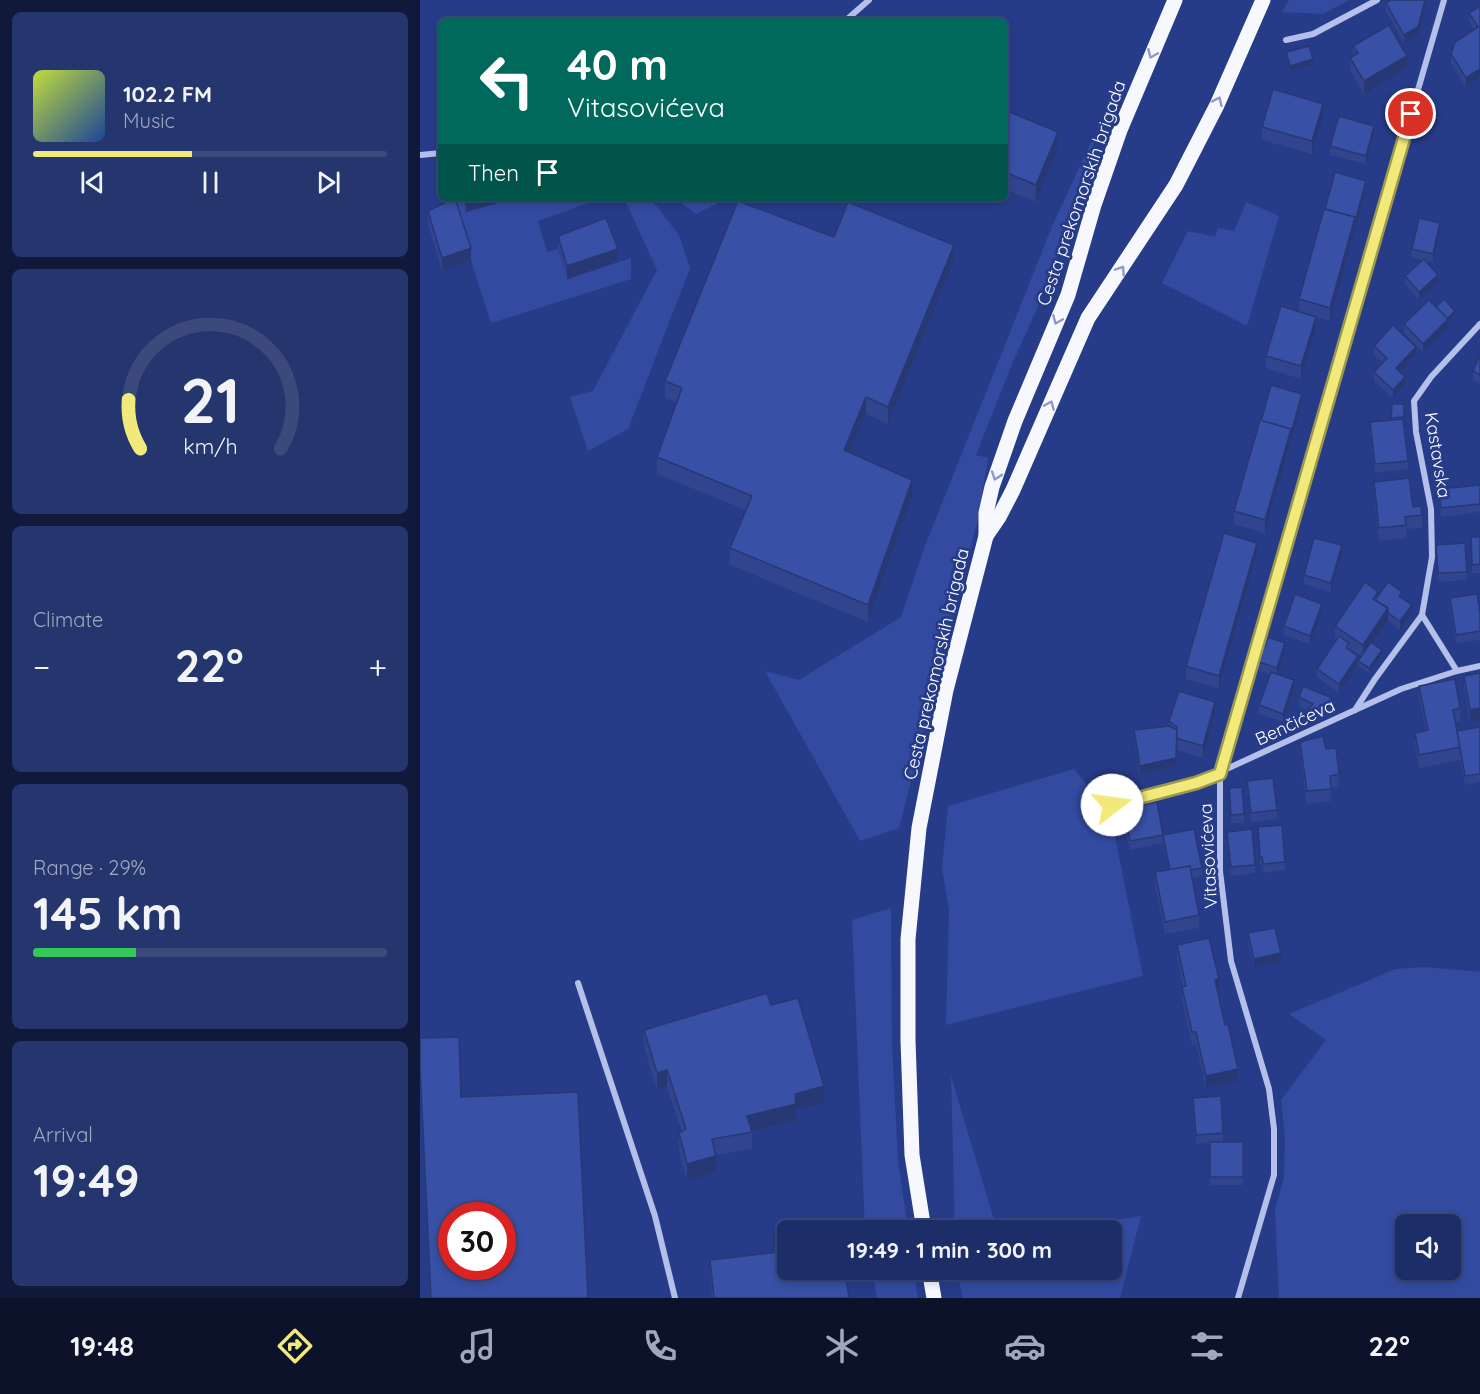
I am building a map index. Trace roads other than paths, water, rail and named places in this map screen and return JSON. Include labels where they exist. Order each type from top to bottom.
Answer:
[{"type":"main road","name":"Cesta prekomorskih brigada","points":[[922,1220],[912,1155],[908,1040],[908,939],[919,828],[944,702],[986,536],[986,513],[992,487],[1015,421],[1068,295],[1094,205],[1120,130],[1175,0]]},
{"type":"main road","name":"Cesta prekomorskih brigada","points":[[986,536],[1013,490],[1088,318],[1176,185],[1217,105],[1263,0]]},
{"type":"main road","points":[[931,1280],[934,1298]]},
{"type":"street","points":[[848,18],[869,0]]},
{"type":"street","points":[[1286,40],[1313,34],[1377,0]]},
{"type":"street","name":"Vitasovićeva","points":[[1238,1298],[1274,1175],[1274,1129],[1269,1089],[1231,961],[1220,871],[1220,774],[1444,0]]},
{"type":"street","points":[[420,155],[438,153]]},
{"type":"street","name":"Kastavska","points":[[1422,615],[1432,557],[1431,509],[1416,432],[1414,400],[1431,377],[1480,324]]},
{"type":"street","points":[[1422,615],[1456,671]]},
{"type":"street","name":"Benčićeva","points":[[1354,711],[1422,615]]},
{"type":"street","name":"Benčićeva","points":[[1112,805],[1196,783],[1220,774],[1401,689],[1456,671],[1480,666]]},
{"type":"street","points":[[578,983],[655,1216],[675,1298]]}]
